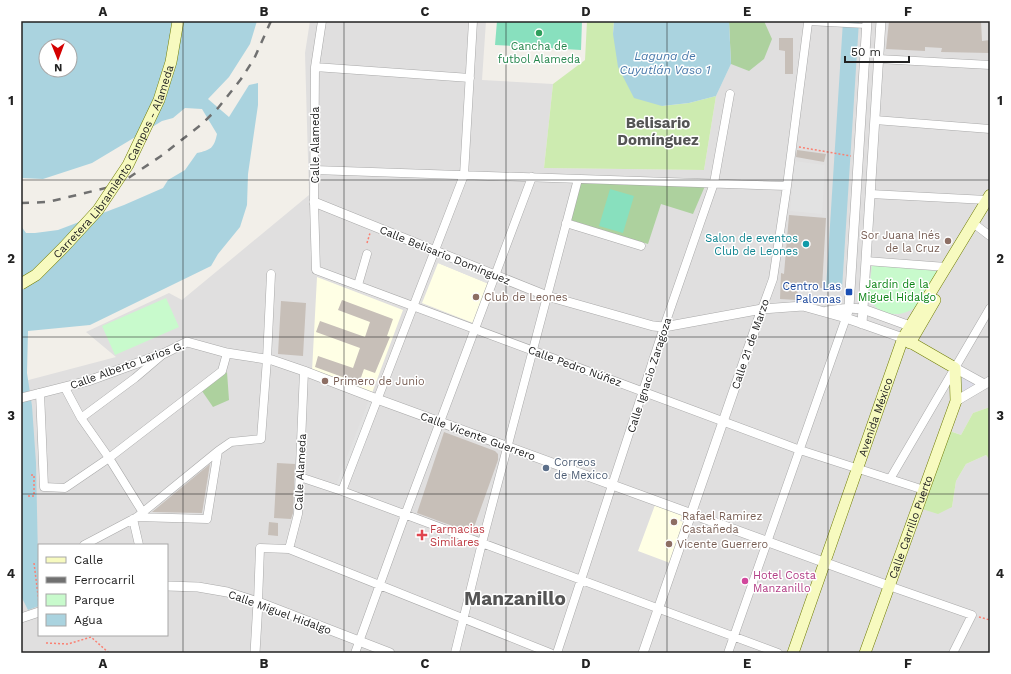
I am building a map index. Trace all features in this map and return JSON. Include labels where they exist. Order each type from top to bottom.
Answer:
[{"type":"main road","name":"Carretera Libramiento Campos - Alameda","points":[[21,284],[36,275],[98,210],[128,165],[159,100],[171,62],[178,21]]},
{"type":"main road","name":"Avenida México","points":[[906,341],[989,201]]},
{"type":"main road","name":"Avenida México","points":[[793,653],[858,468],[906,341],[910,326],[946,267],[976,224]]},
{"type":"main road","points":[[906,341],[955,368]]},
{"type":"main road","name":"Calle Carrillo Puerto","points":[[865,653],[956,400],[955,368]]},
{"type":"street","name":"Calle Alameda","points":[[316,270],[314,202],[315,67],[322,21]]},
{"type":"street","points":[[342,491],[464,175],[474,21]]},
{"type":"street","points":[[862,324],[881,21]]},
{"type":"street","name":"Calle 21 de Marzo","points":[[643,653],[773,278],[787,186],[808,22]]},
{"type":"street","points":[[728,653],[849,308],[865,24]]},
{"type":"street","points":[[878,58],[990,65]]},
{"type":"street","points":[[315,67],[470,78]]},
{"type":"street","points":[[863,80],[877,83]]},
{"type":"street","name":"Calle Ignacio Zaragoza","points":[[557,653],[664,327],[714,183],[730,94]]},
{"type":"street","points":[[874,120],[990,129]]},
{"type":"street","points":[[314,170],[787,186]]},
{"type":"street","points":[[356,653],[405,515],[532,177]]},
{"type":"street","points":[[455,653],[532,350],[578,179]]},
{"type":"street","points":[[870,194],[989,201]]},
{"type":"street","name":"Calle Belisario Domínguez","points":[[314,202],[547,296],[653,326],[664,327],[762,309],[803,306],[846,318],[906,341]]},
{"type":"street","points":[[566,223],[640,246]]},
{"type":"street","points":[[976,224],[990,236]]},
{"type":"street","points":[[358,286],[367,254]]},
{"type":"street","points":[[866,261],[946,267]]},
{"type":"street","name":"Calle Pedro Núñez","points":[[316,270],[800,450],[924,490]]},
{"type":"street","points":[[86,544],[137,516],[218,451],[232,442],[261,439],[271,274]]},
{"type":"street","points":[[823,311],[849,308],[863,309],[910,326]]},
{"type":"street","points":[[890,479],[990,308]]},
{"type":"street","name":"Calle Alberto Larios G.","points":[[21,398],[88,381],[164,353],[187,342],[227,353],[267,359]]},
{"type":"street","points":[[81,418],[135,378],[164,353]]},
{"type":"street","points":[[38,394],[44,487],[65,488],[109,458],[222,371],[227,353]]},
{"type":"street","name":"Calle Vicente Guerrero","points":[[267,359],[304,371],[507,447],[889,586]]},
{"type":"street","points":[[955,368],[987,383]]},
{"type":"street","name":"Calle Alameda","points":[[289,549],[298,514],[304,371]]},
{"type":"street","points":[[956,400],[987,383]]},
{"type":"street","points":[[65,388],[81,418],[109,458],[137,516],[139,544]]},
{"type":"street","points":[[137,516],[207,519],[218,451]]},
{"type":"street","points":[[300,477],[342,491],[778,653]]},
{"type":"street","points":[[255,653],[260,548],[289,549],[550,653]]},
{"type":"street","name":"Calle Miguel Hidalgo","points":[[168,586],[198,587],[227,592],[258,602],[390,653]]},
{"type":"street","points":[[889,586],[972,615],[953,653]]},
{"type":"street","points":[[21,618],[38,612]]},
{"type":"lane","points":[[808,22],[865,24]]},
{"type":"path","points":[[792,146],[853,156]]},
{"type":"path","points":[[28,496],[34,496],[34,475],[29,475]]},
{"type":"path","points":[[34,563],[38,596]]},
{"type":"path","points":[[972,615],[990,620]]},
{"type":"path","points":[[46,642],[68,644],[91,637],[109,653]]},
{"type":"shaded area","points":[[310,21],[486,21],[482,80],[553,84],[544,168],[704,170],[716,96],[731,64],[729,21],[990,21],[990,407],[973,413],[961,435],[948,430],[952,507],[956,481],[966,464],[986,455],[990,460],[990,653],[21,653],[21,382],[116,357],[86,332],[169,293],[182,300],[309,195],[305,53]]},
{"type":"shaded area","points":[[795,161],[825,165],[822,214],[790,211]]},
{"type":"shaded area","points":[[442,254],[493,275],[489,284],[438,263]]},
{"type":"shaded area","points":[[438,263],[489,284],[473,323],[422,303]]},
{"type":"shaded area","points":[[317,277],[403,310],[372,393],[312,371]]},
{"type":"shaded area","points":[[959,372],[979,384],[958,397]]},
{"type":"shaded area","points":[[369,400],[374,402],[341,487],[336,485]]},
{"type":"shaded area","points":[[655,505],[682,515],[680,521],[684,522],[670,563],[638,551]]},
{"type":"green space","name":"Cancha de futbol Alameda","points":[[497,21],[582,21],[581,50],[495,45]]},
{"type":"green space","points":[[587,21],[614,21],[613,34],[662,106],[689,103],[716,96],[704,170],[544,168],[553,84],[585,60]]},
{"type":"green space","points":[[729,21],[764,21],[772,39],[764,59],[749,71],[731,64]]},
{"type":"green space","points":[[582,179],[705,186],[693,214],[661,204],[648,244],[570,220]]},
{"type":"green space","points":[[610,189],[634,196],[623,233],[599,226]]},
{"type":"green space","name":"Jardín de la Miguel Hidalgo","points":[[872,265],[938,271],[915,307],[903,313],[889,314],[876,308],[872,303],[870,296],[870,280]]},
{"type":"green space","points":[[166,298],[179,327],[115,355],[102,326]]},
{"type":"green space","points":[[227,372],[229,400],[213,407],[202,391]]},
{"type":"green space","points":[[990,407],[990,460],[986,455],[966,464],[956,481],[952,507],[938,514],[922,509],[947,430],[961,435],[973,413]]},
{"type":"water","points":[[21,21],[257,21],[250,44],[229,77],[208,99],[229,117],[249,85],[258,83],[258,105],[248,174],[247,205],[240,227],[218,254],[211,266],[90,325],[28,331],[27,373],[32,406],[36,463],[38,606],[28,610],[21,596],[21,226],[26,233],[58,230],[124,205],[163,188],[168,180],[185,170],[197,153],[211,148],[215,142],[217,134],[202,109],[185,108],[173,118],[162,121],[92,163],[43,179],[21,178]]},
{"type":"water","name":"Laguna de Cuyutlán Vaso 1","points":[[614,21],[729,21],[731,64],[716,96],[689,103],[662,106],[634,98],[618,67],[613,34]]},
{"type":"water","points":[[843,21],[859,21],[842,289],[826,288]]},
{"type":"building","points":[[889,21],[981,21],[982,41],[990,40],[990,53],[941,52],[942,48],[925,47],[925,51],[886,49]]},
{"type":"building","points":[[779,38],[793,38],[793,74],[785,74],[785,51],[779,50]]},
{"type":"building","points":[[797,150],[826,154],[824,162],[796,157]]},
{"type":"building","name":"Salon de eventos Club de Leones","points":[[789,215],[826,218],[822,288],[798,286],[797,300],[780,299],[781,273],[784,274]]},
{"type":"building","points":[[342,300],[393,319],[387,336],[390,337],[375,373],[364,369],[359,383],[315,367],[318,356],[353,368],[360,348],[316,332],[320,321],[365,337],[370,322],[338,310]]},
{"type":"building","points":[[281,301],[306,303],[303,356],[278,354]]},
{"type":"building","points":[[444,432],[495,451],[498,454],[498,460],[472,533],[417,513]]},
{"type":"building","points":[[277,463],[295,464],[293,513],[291,519],[274,518]]},
{"type":"building","points":[[210,464],[202,513],[152,512]]},
{"type":"building","points":[[269,522],[278,523],[278,536],[268,535]]},
{"type":"railway","points":[[21,203],[48,202],[118,185],[161,156],[202,124],[218,108],[241,79],[254,59],[271,21]]},
{"type":"place","name":"Cancha de futbol Alameda","points":[[539,33]]},
{"type":"place","name":"Sor Juana Inés de la Cruz","points":[[948,241]]},
{"type":"place","name":"Salon de eventos Club de Leones","points":[[806,244]]},
{"type":"place","name":"Centro Las Palomas","points":[[849,292]]},
{"type":"place","name":"Club de Leones","points":[[476,297]]},
{"type":"place","name":"Primero de Junio","points":[[325,381]]},
{"type":"place","name":"Correos de Mexico","points":[[546,468]]},
{"type":"place","name":"Rafael Ramirez Castañeda","points":[[674,522]]},
{"type":"place","name":"Farmacias Similares","points":[[422,535]]},
{"type":"place","name":"Vicente Guerrero","points":[[669,544]]},
{"type":"place","name":"Hotel Costa Manzanillo","points":[[745,581]]},
{"type":"district","name":"Belisario Domínguez","points":[[658,132]]},
{"type":"district","name":"Manzanillo","points":[[515,598]]}]
